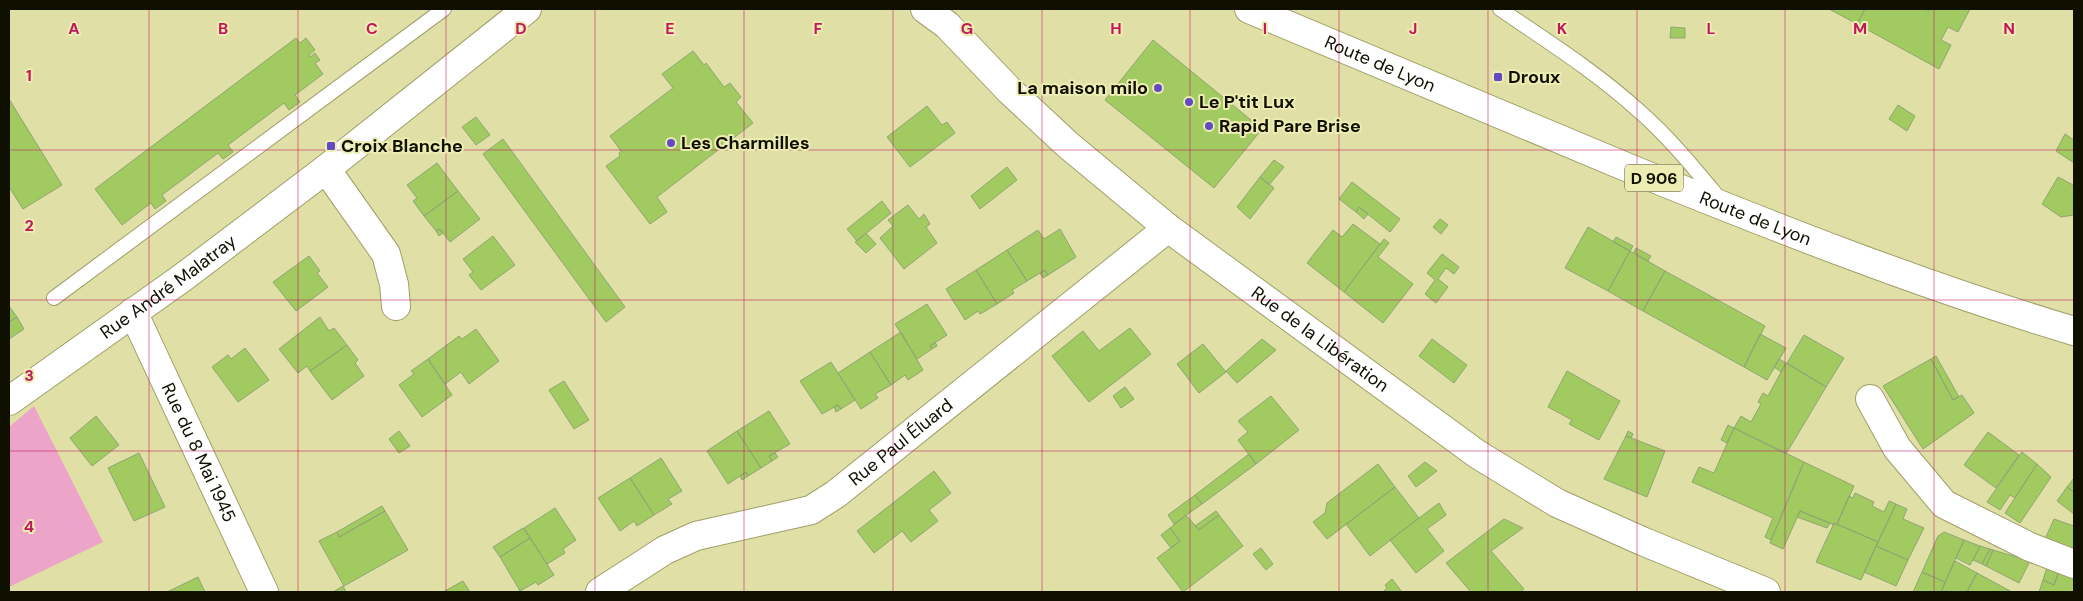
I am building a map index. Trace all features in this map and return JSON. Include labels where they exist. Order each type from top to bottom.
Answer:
[{"type":"street","name":"Rue André Malatray","points":[[9,401],[182,278],[326,169],[527,9]]},
{"type":"street","name":"Rue de la Libération","points":[[925,9],[947,25],[1010,91],[1068,145],[1168,228],[1483,458],[1557,503],[1732,586],[1766,592]]},
{"type":"street","name":"Route de Lyon","points":[[1253,10],[1728,208],[1874,264],[2007,311],[2074,331]]},
{"type":"street","points":[[326,169],[386,254],[394,284],[396,306]]},
{"type":"street","name":"Rue Paul Éluard","points":[[600,592],[665,550],[696,536],[811,510],[836,494],[1168,228]]},
{"type":"street","name":"Rue du 8 Mai 1945","points":[[133,312],[264,592]]},
{"type":"street","points":[[1870,399],[1897,448],[1944,504],[2030,547],[2074,564]]},
{"type":"lane","points":[[54,298],[444,9]]},
{"type":"lane","points":[[1500,9],[1582,65],[1639,110],[1672,142],[1728,208]]},
{"type":"shaded area","points":[[34,406],[103,542],[9,587],[9,427]]},
{"type":"building","points":[[1829,9],[1865,9],[1857,24]]},
{"type":"building","points":[[1865,9],[1925,9],[1929,11],[1930,9],[1970,9],[1958,32],[1948,27],[1941,40],[1951,45],[1939,69],[1857,24]]},
{"type":"building","points":[[1671,27],[1685,28],[1685,38],[1670,38]]},
{"type":"building","points":[[296,38],[300,43],[306,38],[315,50],[309,55],[310,57],[315,53],[320,60],[315,63],[323,74],[295,95],[300,102],[289,110],[284,103],[228,145],[233,152],[223,159],[218,153],[162,195],[166,201],[155,209],[151,203],[122,225],[95,189]]},
{"type":"building","points":[[1153,40],[1262,129],[1214,188],[1105,100]]},
{"type":"building","name":"Les Charmilles","points":[[693,51],[704,65],[706,63],[724,87],[730,83],[741,97],[736,102],[753,123],[657,197],[667,212],[650,224],[606,166],[620,156],[619,153],[621,151],[610,136],[673,88],[662,74]]},
{"type":"building","points":[[9,99],[62,185],[23,209],[9,187]]},
{"type":"building","points":[[1898,105],[1915,116],[1907,131],[1889,119]]},
{"type":"building","points":[[927,106],[942,125],[947,122],[955,133],[910,167],[887,137]]},
{"type":"building","points":[[476,117],[490,135],[476,145],[462,127]]},
{"type":"building","points":[[2065,134],[2074,140],[2074,163],[2056,151]]},
{"type":"building","points":[[503,139],[625,307],[606,322],[483,154]]},
{"type":"building","points":[[1274,160],[1284,167],[1269,185],[1260,177]]},
{"type":"building","points":[[437,163],[458,191],[424,216],[413,201],[417,198],[407,185]]},
{"type":"building","points":[[1007,167],[1017,180],[980,209],[971,196]]},
{"type":"building","points":[[1260,177],[1274,188],[1250,219],[1237,207]]},
{"type":"building","points":[[2058,177],[2074,184],[2074,215],[2061,217],[2042,204]]},
{"type":"building","points":[[1352,182],[1400,219],[1390,232],[1359,207],[1356,212],[1339,199]]},
{"type":"building","points":[[458,191],[480,219],[450,242],[440,229],[436,231],[424,216]]},
{"type":"building","points":[[882,201],[891,213],[857,241],[847,229]]},
{"type":"building","points":[[908,205],[919,219],[924,214],[930,224],[926,227],[937,243],[904,269],[880,238],[893,226],[888,220]]},
{"type":"building","points":[[1359,207],[1368,214],[1364,219],[1356,212]]},
{"type":"building","points":[[1440,219],[1448,225],[1441,234],[1433,227]]},
{"type":"building","points":[[1353,224],[1380,244],[1344,292],[1307,263],[1333,230],[1342,237]]},
{"type":"building","points":[[1588,227],[1630,251],[1608,291],[1565,268]]},
{"type":"building","points":[[440,229],[443,233],[439,236],[436,231]]},
{"type":"building","points":[[1060,229],[1076,257],[1048,275],[1045,270],[1027,281],[1007,250],[1038,230],[1044,239]]},
{"type":"building","points":[[866,233],[876,244],[866,253],[855,242]]},
{"type":"building","points":[[493,236],[515,265],[481,290],[469,275],[473,272],[463,259]]},
{"type":"building","points":[[1616,237],[1633,246],[1630,251],[1613,242]]},
{"type":"building","points":[[1384,239],[1389,243],[1378,257],[1413,284],[1383,323],[1344,292]]},
{"type":"building","points":[[1636,248],[1651,256],[1648,261],[1634,253]]},
{"type":"building","points":[[1007,250],[1027,281],[1012,290],[1014,293],[997,304],[976,270]]},
{"type":"building","points":[[1630,251],[1665,271],[1643,311],[1608,291]]},
{"type":"building","points":[[1442,254],[1459,267],[1454,274],[1446,268],[1438,279],[1448,287],[1436,303],[1425,294],[1435,280],[1427,273]]},
{"type":"building","points":[[309,256],[320,271],[317,273],[328,287],[296,311],[273,282]]},
{"type":"building","points":[[976,270],[997,304],[980,314],[978,311],[965,320],[946,289]]},
{"type":"building","points":[[1045,270],[1048,275],[1043,278],[1040,273]]},
{"type":"building","points":[[1665,271],[1765,326],[1744,367],[1643,311]]},
{"type":"building","points":[[927,304],[947,335],[930,346],[932,349],[917,359],[895,324]]},
{"type":"building","points":[[9,306],[17,317],[9,322]]},
{"type":"building","points":[[17,317],[24,329],[9,339],[9,322]]},
{"type":"building","points":[[320,317],[329,331],[334,328],[347,345],[310,371],[307,366],[298,373],[279,349]]},
{"type":"building","points":[[1130,328],[1151,354],[1089,402],[1052,356],[1083,331],[1099,351]]},
{"type":"building","points":[[476,329],[499,361],[469,384],[461,372],[445,384],[428,359],[459,336],[462,339]]},
{"type":"building","points":[[901,332],[923,370],[908,380],[905,375],[891,385],[870,352]]},
{"type":"building","points":[[1760,334],[1786,348],[1767,380],[1744,367]]},
{"type":"building","points":[[1804,335],[1844,358],[1826,387],[1787,363]]},
{"type":"building","points":[[1262,339],[1276,350],[1237,383],[1226,371]]},
{"type":"building","points":[[1432,339],[1467,365],[1454,383],[1419,356]]},
{"type":"building","points":[[935,342],[937,346],[932,349],[930,346]]},
{"type":"building","points":[[1203,344],[1226,372],[1199,393],[1177,364]]},
{"type":"building","points":[[347,345],[358,360],[355,363],[364,376],[332,400],[310,371]]},
{"type":"building","points":[[245,348],[269,380],[238,402],[212,367],[228,355],[231,359]]},
{"type":"building","points":[[870,352],[891,385],[875,394],[878,398],[861,409],[838,373]]},
{"type":"building","points":[[1936,356],[1959,397],[1953,400],[1931,359]]},
{"type":"building","points":[[428,359],[452,395],[422,417],[399,385],[414,374],[411,371]]},
{"type":"building","points":[[1779,359],[1786,363],[1781,372],[1774,367]]},
{"type":"building","points":[[1931,359],[1953,400],[1962,395],[1974,413],[1923,449],[1883,386]]},
{"type":"building","points":[[831,362],[855,400],[841,409],[838,405],[822,414],[800,381]]},
{"type":"building","points":[[1786,363],[1826,387],[1786,454],[1734,428],[1741,416],[1751,422],[1761,404],[1758,402],[1763,393],[1768,396]]},
{"type":"building","points":[[1567,371],[1620,401],[1599,440],[1569,424],[1572,420],[1548,407]]},
{"type":"building","points":[[564,381],[589,420],[574,429],[549,390]]},
{"type":"building","points":[[1125,387],[1134,399],[1121,408],[1113,396]]},
{"type":"building","points":[[1271,396],[1299,430],[1256,464],[1238,440],[1248,432],[1238,421]]},
{"type":"building","points":[[838,405],[841,409],[836,412],[834,407]]},
{"type":"building","points":[[769,411],[790,444],[769,456],[772,461],[761,468],[737,431]]},
{"type":"building","points":[[96,416],[119,445],[92,466],[70,438]]},
{"type":"building","points":[[1728,425],[1734,428],[1727,443],[1721,440]]},
{"type":"building","points":[[1734,428],[1804,462],[1771,540],[1765,537],[1773,518],[1692,482],[1699,467],[1714,473]]},
{"type":"building","points":[[399,431],[410,446],[399,453],[389,439]]},
{"type":"building","points":[[737,431],[761,468],[748,476],[746,472],[728,484],[707,451]]},
{"type":"building","points":[[1628,431],[1633,434],[1631,438],[1626,436]]},
{"type":"building","points":[[1988,432],[2019,455],[1996,488],[1964,465]]},
{"type":"building","points":[[1626,436],[1665,451],[1647,497],[1604,479]]},
{"type":"building","points":[[2022,452],[2037,464],[2015,498],[2010,495],[2000,510],[1987,502]]},
{"type":"building","points":[[139,453],[165,507],[134,521],[108,468]]},
{"type":"building","points":[[775,453],[778,457],[772,461],[769,456]]},
{"type":"building","points":[[1249,454],[1256,464],[1202,504],[1195,495]]},
{"type":"building","points":[[661,458],[682,491],[668,499],[672,504],[654,515],[630,478]]},
{"type":"building","points":[[1425,462],[1437,471],[1416,487],[1408,476]]},
{"type":"building","points":[[1804,462],[1854,486],[1837,524],[1834,523],[1834,525],[1800,511],[1783,549],[1770,543]]},
{"type":"building","points":[[1378,464],[1395,487],[1327,539],[1313,522],[1325,513],[1327,503]]},
{"type":"building","points":[[2037,464],[2051,477],[2020,523],[2005,513]]},
{"type":"building","points":[[934,471],[951,493],[929,510],[938,521],[911,542],[902,531],[874,553],[857,531]]},
{"type":"building","points":[[746,472],[748,476],[742,480],[740,476]]},
{"type":"building","points":[[630,478],[654,515],[637,526],[634,521],[620,531],[598,498]]},
{"type":"building","points":[[2074,478],[2074,492],[2067,487]]},
{"type":"building","points":[[1395,487],[1419,518],[1370,556],[1346,524]]},
{"type":"building","points":[[2067,487],[2074,492],[2074,514],[2057,501]]},
{"type":"building","points":[[1855,493],[1874,502],[1872,506],[1884,512],[1889,501],[1896,504],[1878,542],[1837,524],[1849,496],[1853,498]]},
{"type":"building","points":[[1195,495],[1202,504],[1174,524],[1168,515]]},
{"type":"building","points":[[1439,503],[1446,515],[1427,529],[1444,551],[1416,573],[1390,540]]},
{"type":"building","points":[[1896,504],[1907,509],[1903,519],[1924,528],[1908,560],[1876,546]]},
{"type":"building","points":[[382,506],[385,511],[339,537],[337,532]]},
{"type":"building","points":[[555,508],[576,540],[563,549],[565,553],[547,564],[524,528]]},
{"type":"building","points":[[385,511],[408,550],[344,586],[319,541],[337,532],[339,537]]},
{"type":"building","points":[[1216,511],[1219,515],[1199,530],[1195,526]]},
{"type":"building","points":[[1800,511],[1830,523],[1827,528],[1797,517]]},
{"type":"building","points":[[1186,515],[1199,530],[1219,515],[1243,546],[1183,592],[1157,558],[1180,541],[1170,528]]},
{"type":"building","points":[[1504,519],[1523,528],[1491,551],[1524,589],[1521,592],[1471,592],[1446,563]]},
{"type":"building","points":[[2054,519],[2074,526],[2074,549],[2045,539]]},
{"type":"building","points":[[1834,523],[1878,542],[1861,580],[1816,562]]},
{"type":"building","points":[[523,528],[530,538],[500,557],[493,547]]},
{"type":"building","points":[[1170,528],[1180,541],[1171,548],[1161,535]]},
{"type":"building","points":[[1944,532],[1964,540],[1945,582],[1922,572],[1938,536]]},
{"type":"building","points":[[530,538],[554,575],[538,585],[536,582],[520,591],[500,557]]},
{"type":"building","points":[[1964,540],[1980,546],[1970,565],[1956,558]]},
{"type":"building","points":[[1876,546],[1908,560],[1896,586],[1864,572]]},
{"type":"building","points":[[1980,546],[1990,549],[1982,564],[1973,560]]},
{"type":"building","points":[[1261,548],[1273,564],[1266,570],[1253,554]]},
{"type":"building","points":[[1990,549],[1993,550],[1986,566],[1982,564]]},
{"type":"building","points":[[1993,550],[2030,561],[2019,583],[1986,566]]},
{"type":"building","points":[[1955,561],[1977,573],[1967,592],[1941,592]]},
{"type":"building","points":[[2047,567],[2059,571],[2054,585],[2043,580]]},
{"type":"building","points":[[2059,571],[2074,577],[2074,592],[2039,592],[2043,580],[2054,585]]},
{"type":"building","points":[[1922,572],[1945,582],[1941,592],[1913,592]]},
{"type":"building","points":[[1977,573],[2012,592],[1967,592]]},
{"type":"building","points":[[198,577],[205,592],[167,592]]},
{"type":"building","points":[[1392,579],[1402,592],[1383,592],[1387,588],[1385,585]]},
{"type":"building","points":[[463,581],[470,592],[443,592]]},
{"type":"building","points":[[343,586],[346,592],[333,592]]},
{"type":"place","name":"Droux","points":[[1498,77]]},
{"type":"place","name":"La maison milo","points":[[1158,88]]},
{"type":"place","name":"Le P'tit Lux","points":[[1189,102]]},
{"type":"place","name":"Rapid Pare Brise","points":[[1209,126]]},
{"type":"place","name":"Les Charmilles","points":[[671,143]]},
{"type":"place","name":"Croix Blanche","points":[[331,146]]}]
